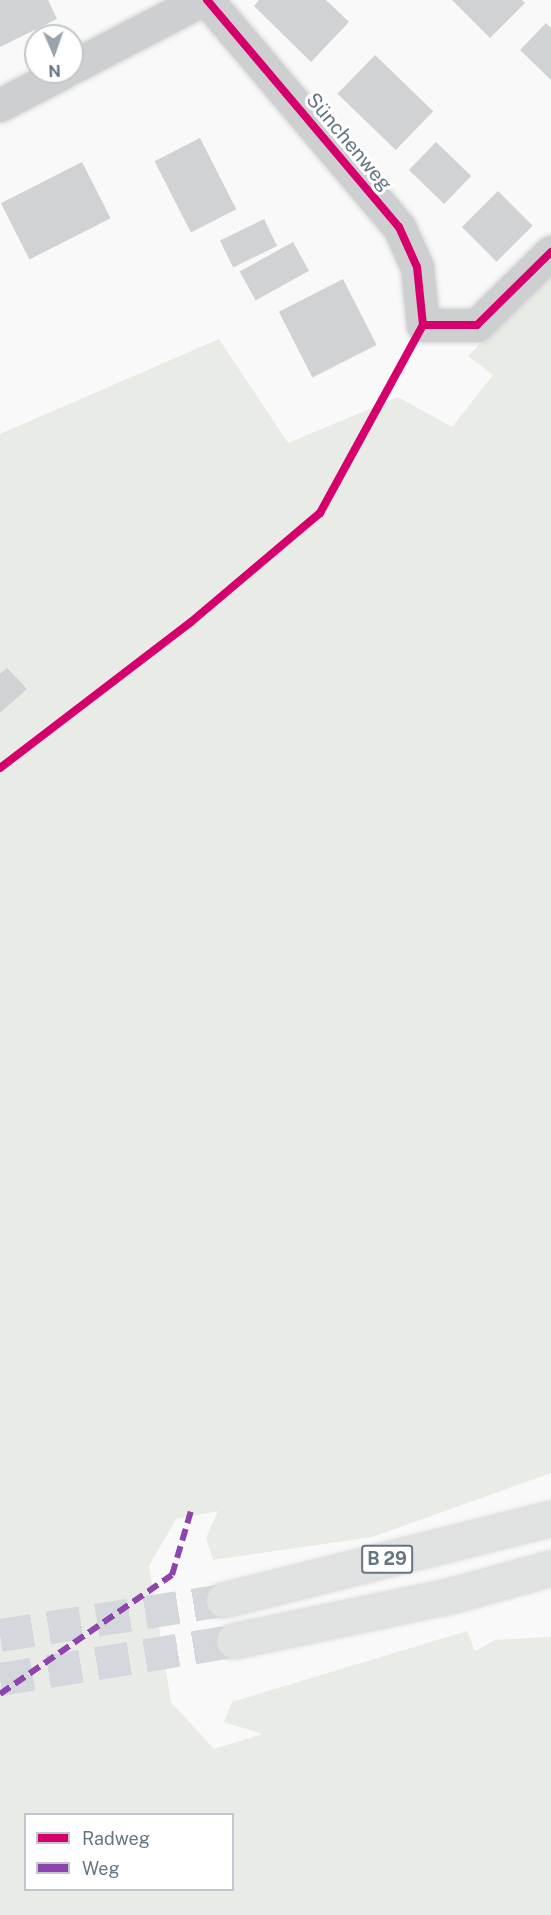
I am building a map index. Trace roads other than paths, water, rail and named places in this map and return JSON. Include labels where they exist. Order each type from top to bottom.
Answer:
[{"type":"highway","name":"B 29","points":[[223,1600],[551,1518]]},
{"type":"highway","name":"B 29","points":[[234,1641],[449,1596],[551,1568]]},
{"type":"street","points":[[84,61],[201,0]]},
{"type":"street","name":"Sünchenweg","points":[[207,0],[399,227],[417,267],[423,325],[477,325],[551,252]]},
{"type":"street","points":[[0,105],[40,84]]},
{"type":"tunnel","points":[[0,1635],[223,1600]]},
{"type":"tunnel","points":[[0,1679],[233,1641]]}]
